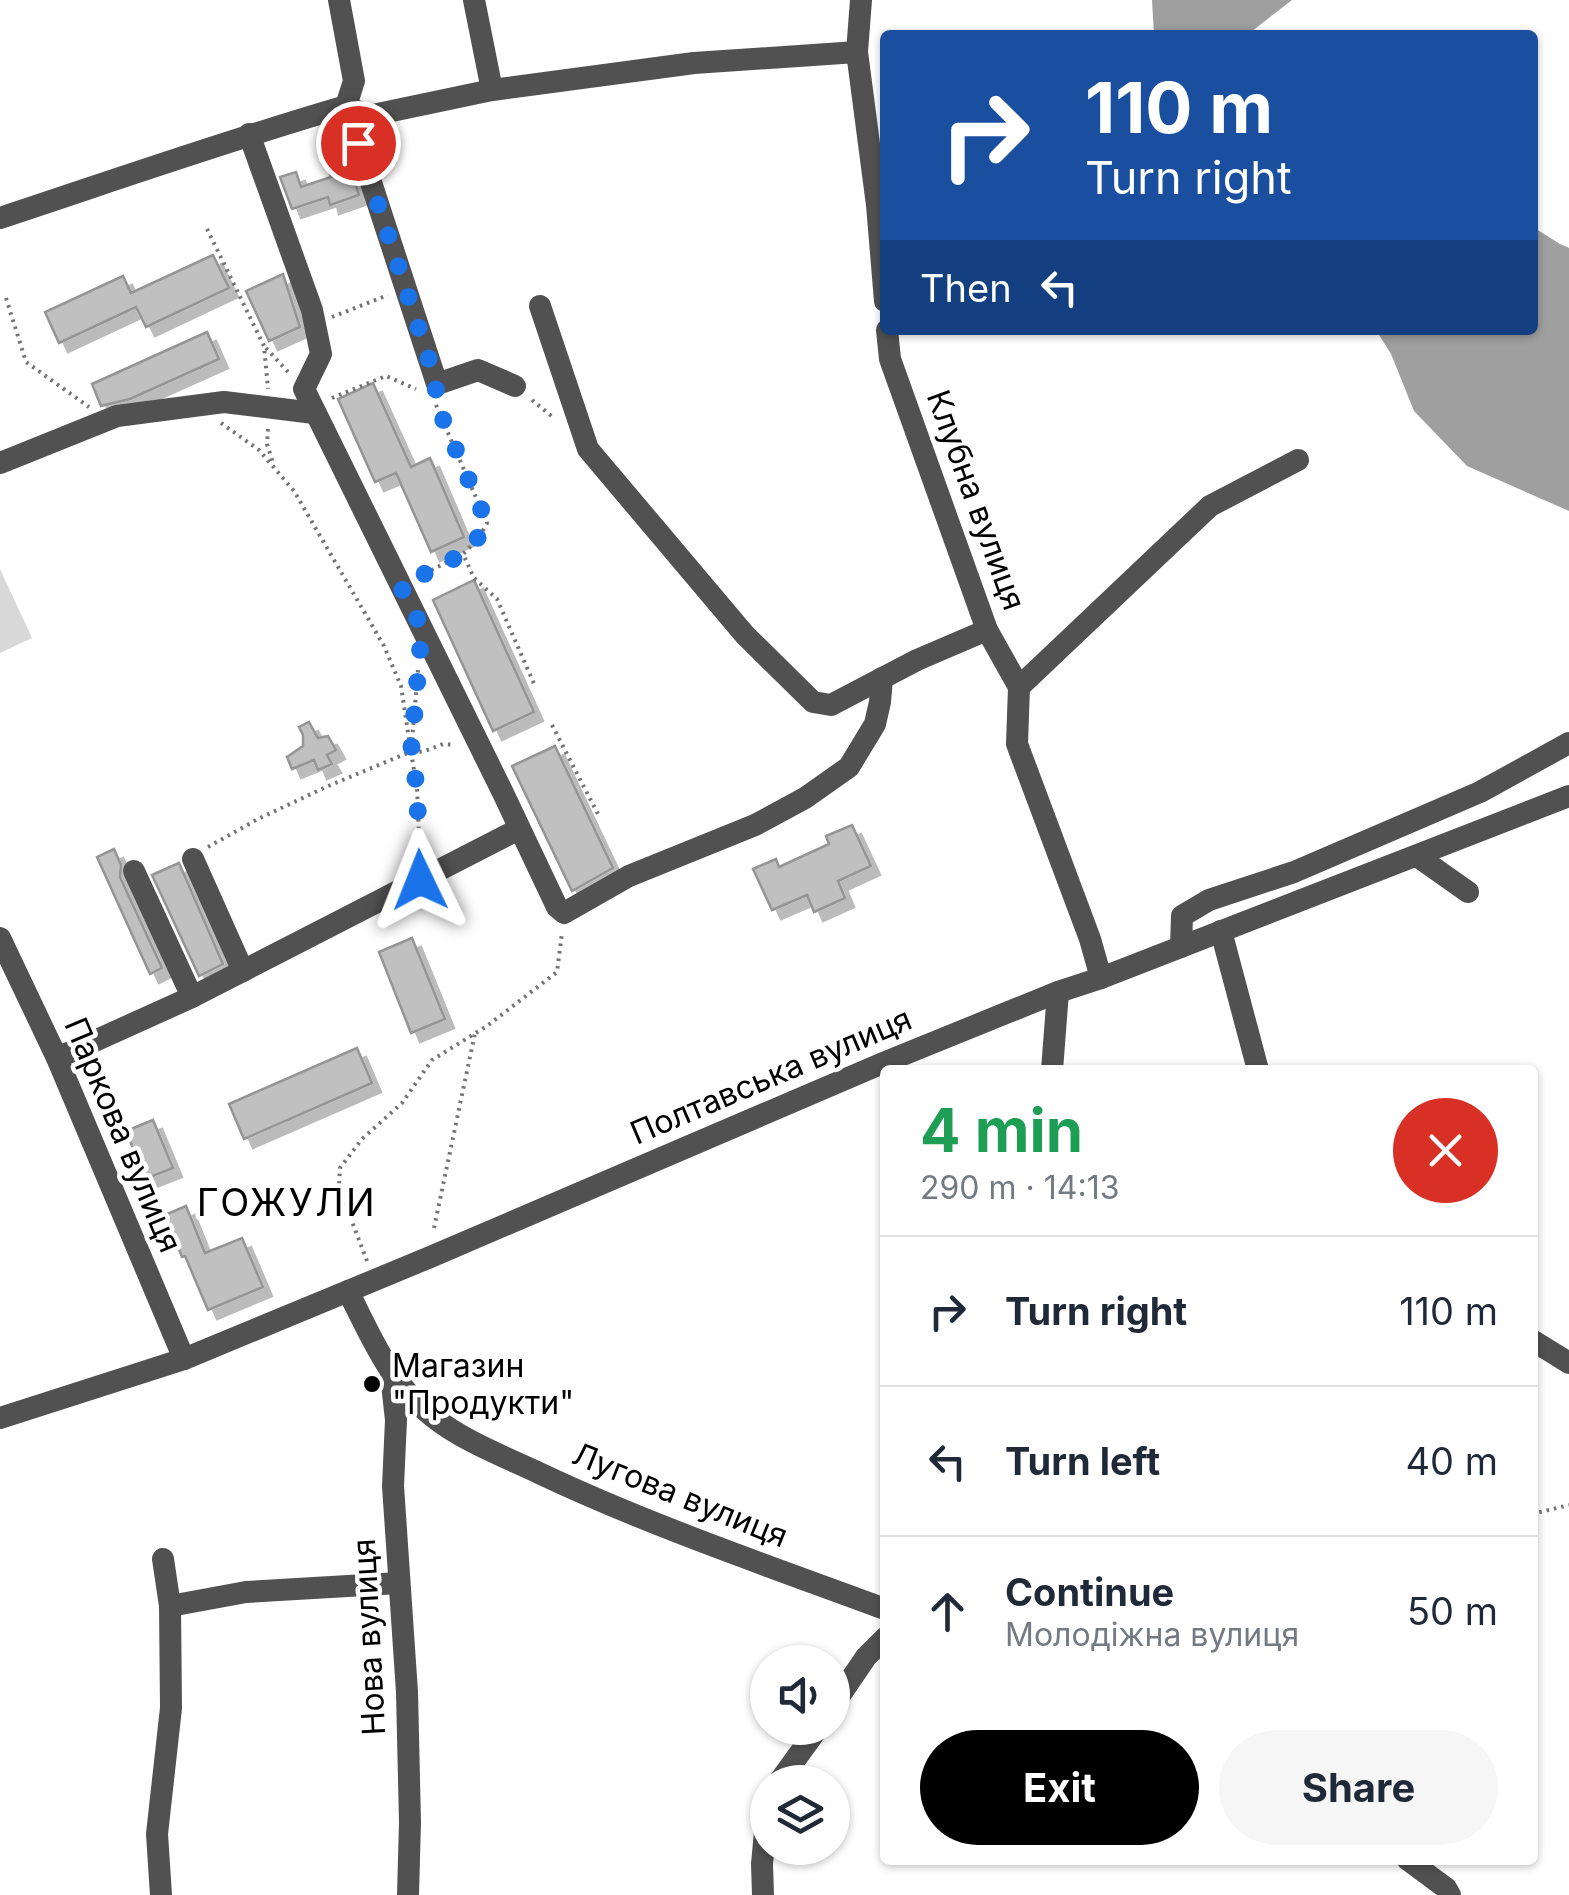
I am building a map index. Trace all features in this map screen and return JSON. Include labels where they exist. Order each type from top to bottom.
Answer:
[{"type":"street","points":[[340,0],[354,81],[346,106],[407,288],[435,391],[478,370],[515,386]]},
{"type":"street","points":[[474,0],[492,90]]},
{"type":"street","points":[[861,0],[857,52],[880,242]]},
{"type":"street","points":[[0,218],[346,106],[368,116],[492,90],[694,62],[857,52]]},
{"type":"street","points":[[250,134],[312,310],[321,354],[310,403],[556,907],[564,913],[629,876],[754,825],[806,798],[850,767],[875,724],[882,678]]},
{"type":"street","points":[[540,306],[588,449],[745,636],[813,702],[831,704],[987,630]]},
{"type":"street","name":"Клубна вулиця","points":[[888,335],[890,359],[987,630],[1019,687]]},
{"type":"street","points":[[0,464],[117,416],[224,402],[270,407],[310,403]]},
{"type":"street","points":[[1101,978],[1017,744],[1019,687],[1210,506],[1298,460]]},
{"type":"street","points":[[1181,946],[1182,916],[1209,900],[1294,872],[1480,792],[1569,743]]},
{"type":"street","name":"Полтавська вулиця","points":[[0,1418],[184,1359],[883,1063],[1569,796]]},
{"type":"street","points":[[57,1058],[192,997],[520,829]]},
{"type":"street","points":[[1416,856],[1468,892]]},
{"type":"street","points":[[192,860],[243,971]]},
{"type":"street","points":[[134,871],[192,997]]},
{"type":"street","points":[[1221,931],[1257,1065]]},
{"type":"street","name":"Паркова вулиця","points":[[0,938],[57,1058],[184,1359]]},
{"type":"street","points":[[1052,1065],[1058,992]]},
{"type":"street","name":"Лугова вулиця","points":[[348,1292],[391,1375],[431,1416],[474,1443],[668,1530],[880,1607]]},
{"type":"street","points":[[1540,1345],[1569,1362]]},
{"type":"street","name":"Нова вулиця","points":[[391,1375],[396,1420],[392,1486],[407,1692],[408,1895]]},
{"type":"street","points":[[161,1895],[157,1834],[171,1708],[170,1606],[163,1559]]},
{"type":"street","points":[[170,1606],[246,1592],[399,1583]]},
{"type":"street","points":[[850,1681],[880,1643]]},
{"type":"street","points":[[762,1865],[762,1895]]},
{"type":"street","points":[[1415,1865],[1450,1895]]},
{"type":"path","points":[[207,229],[264,346],[310,403],[386,376],[435,391],[487,523],[463,554],[400,585]]},
{"type":"path","points":[[315,324],[407,288]]},
{"type":"path","points":[[6,298],[26,362],[108,420]]},
{"type":"path","points":[[264,346],[270,407],[267,444],[274,468]]},
{"type":"path","points":[[515,386],[564,426]]},
{"type":"path","points":[[195,405],[259,450],[294,492],[384,646],[401,686],[417,788],[420,880]]},
{"type":"path","points":[[463,554],[474,578],[497,600],[536,686]]},
{"type":"path","points":[[411,752],[419,664]]},
{"type":"path","points":[[552,725],[600,818]]},
{"type":"path","points":[[192,860],[210,844],[258,818],[411,752],[442,744],[481,748]]},
{"type":"path","points":[[367,1261],[339,1187],[340,1168],[362,1139],[402,1103],[432,1060],[556,972],[564,913]]},
{"type":"path","points":[[434,1228],[475,1033]]},
{"type":"path","points":[[1538,1513],[1569,1505]]},
{"type":"shaded area","points":[[1152,0],[1292,0],[1253,30],[1154,30]]},
{"type":"shaded area","points":[[1538,230],[1569,248],[1569,511],[1467,466],[1414,411],[1379,335],[1538,335]]},
{"type":"shaded area","points":[[0,569],[32,638],[0,653]]},
{"type":"building","points":[[349,164],[359,195],[330,205],[328,197],[292,209],[280,177],[296,172],[301,187],[331,177],[329,171]]},
{"type":"building","points":[[213,255],[229,288],[146,327],[136,307],[59,343],[45,312],[123,276],[131,293]]},
{"type":"building","points":[[283,274],[300,327],[269,341],[246,291]]},
{"type":"building","points":[[207,332],[219,359],[130,399],[101,406],[92,384]]},
{"type":"building","points":[[373,383],[411,467],[430,458],[464,537],[431,552],[396,473],[375,482],[338,399]]},
{"type":"building","points":[[474,580],[534,712],[493,731],[433,600]]},
{"type":"building","points":[[309,722],[318,738],[328,736],[336,750],[327,755],[332,764],[318,770],[314,760],[292,769],[287,757],[303,746],[299,727]]},
{"type":"building","points":[[555,746],[613,868],[572,891],[512,766]]},
{"type":"building","points":[[852,825],[871,866],[838,881],[845,898],[814,912],[807,895],[772,910],[753,869],[776,859],[779,867],[829,844],[826,836]]},
{"type":"building","points":[[114,849],[121,865],[120,877],[162,968],[150,974],[97,857]]},
{"type":"building","points":[[179,863],[223,964],[199,976],[152,875]]},
{"type":"building","points":[[412,938],[445,1019],[411,1033],[379,952]]},
{"type":"building","points":[[357,1048],[372,1083],[244,1139],[229,1104]]},
{"type":"building","points":[[153,1120],[173,1168],[145,1179],[126,1131]]},
{"type":"building","points":[[186,1206],[205,1253],[242,1238],[263,1287],[208,1310],[165,1215]]},
{"type":"place","name":"Магазин \"Продукти\"","points":[[372,1384]]},
{"type":"district","name":"ГОЖУЛИ","points":[[287,1203]]},
{"type":"route","points":[[358,143],[437,384],[434,398],[487,523],[463,554],[400,585],[422,628],[411,752],[417,788],[420,880]]}]
